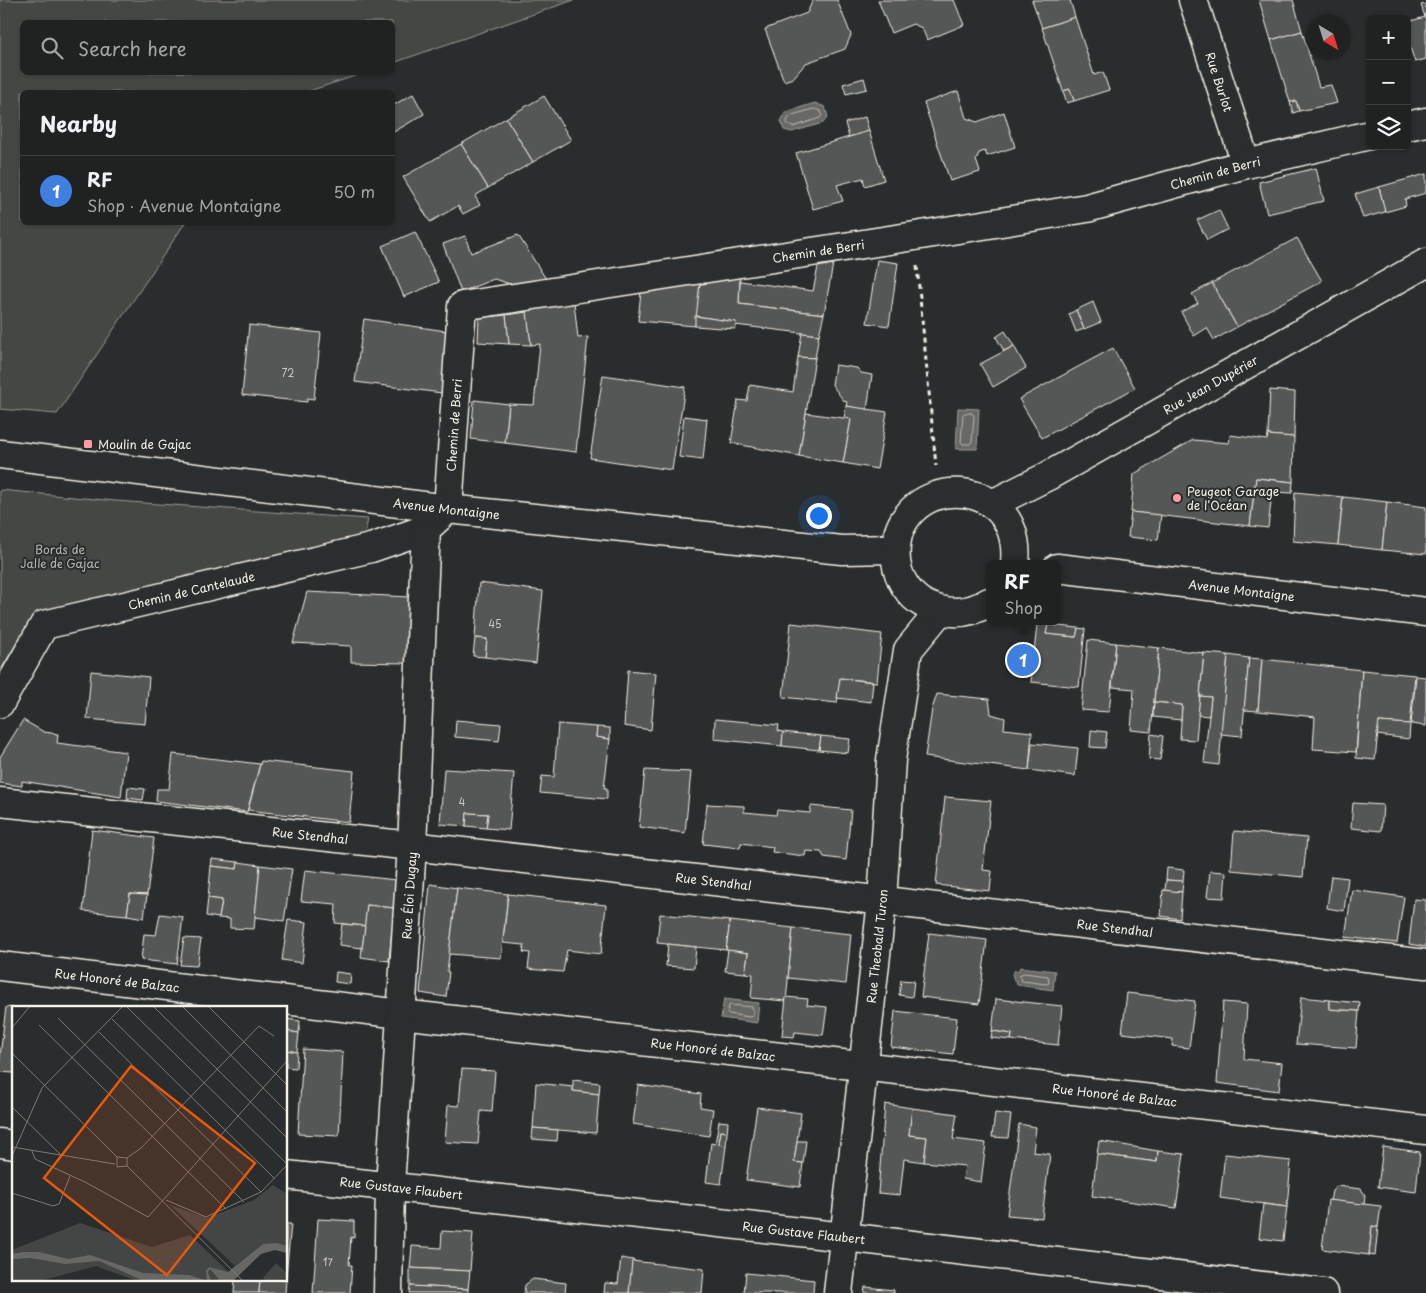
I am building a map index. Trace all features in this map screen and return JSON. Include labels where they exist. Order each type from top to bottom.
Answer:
[{"type":"street","name":"Rue Burlot","points":[[1194,0],[1246,164]]},
{"type":"street","points":[[1411,125],[1426,122]]},
{"type":"street","name":"Chemin de Berri","points":[[448,509],[462,306],[1087,208],[1246,164],[1366,136]]},
{"type":"street","name":"Rue Jean Dupérier","points":[[992,504],[1048,476],[1426,263]]},
{"type":"street","name":"Avenue Montaigne","points":[[0,454],[448,509],[842,550],[895,549]]},
{"type":"street","points":[[986,604],[979,608],[960,613],[940,611],[921,602],[906,588],[897,569],[895,549],[899,531],[908,514],[922,502],[939,494],[958,492],[976,495],[992,504],[1004,516],[1012,530],[1016,546],[1015,560]]},
{"type":"street","points":[[426,529],[448,509]]},
{"type":"street","name":"Chemin de Cantelaude","points":[[0,703],[44,625],[371,548],[426,529]]},
{"type":"street","name":"Rue Éloi Dugay","points":[[388,1293],[390,1186],[412,846],[426,529]]},
{"type":"street","name":"Avenue Montaigne","points":[[1061,568],[1426,612]]},
{"type":"street","name":"Rue Theobald Turon","points":[[838,1293],[882,901],[891,760],[908,650],[940,611]]},
{"type":"street","name":"Rue Stendhal","points":[[0,802],[412,846],[1426,964]]},
{"type":"street","name":"Rue Honoré de Balzac","points":[[0,966],[401,1014],[1426,1130]]},
{"type":"street","name":"Rue Gustave Flaubert","points":[[288,1174],[1323,1293]]},
{"type":"path","points":[[914,236],[939,494]]},
{"type":"green space","points":[[0,0],[574,0],[395,62],[395,20],[20,20],[20,75],[358,75],[312,90],[20,90],[20,225],[184,225],[57,414],[0,409]]},
{"type":"green space","name":"Bords de Jalle de Gajac","points":[[0,490],[116,501],[368,519],[364,537],[27,626],[0,671]]},
{"type":"water","points":[[815,103],[825,107],[828,117],[823,123],[792,132],[784,130],[781,121],[786,112]]},
{"type":"water","points":[[958,408],[979,409],[977,449],[956,449]]},
{"type":"water","points":[[1020,967],[1055,971],[1053,990],[1017,985],[1012,974],[1014,971],[1019,970]]},
{"type":"water","points":[[724,999],[759,1003],[757,1023],[721,1018]]},
{"type":"building","points":[[813,0],[837,0],[851,35],[845,49],[806,63],[793,78],[784,81],[765,29],[807,13]]},
{"type":"building","points":[[878,0],[954,0],[964,25],[927,40],[922,28],[913,24],[891,33]]},
{"type":"building","points":[[1032,0],[1070,0],[1075,17],[1042,28]]},
{"type":"building","points":[[1259,0],[1293,0],[1302,31],[1271,40]]},
{"type":"building","points":[[1426,4],[1426,59],[1415,62],[1411,50],[1411,21],[1425,17],[1421,5]]},
{"type":"building","points":[[1075,17],[1094,75],[1103,72],[1109,90],[1074,101],[1070,89],[1063,91],[1042,28]]},
{"type":"building","points":[[1302,31],[1306,44],[1306,60],[1311,60],[1319,87],[1331,85],[1337,103],[1299,111],[1296,101],[1290,102],[1271,40]]},
{"type":"building","points":[[864,78],[867,89],[846,94],[843,84]]},
{"type":"building","points":[[1070,89],[1074,101],[1067,103],[1063,91]]},
{"type":"building","points":[[958,91],[966,118],[977,122],[1004,112],[1015,147],[987,156],[985,151],[979,153],[976,160],[980,172],[950,181],[924,103]]},
{"type":"building","points":[[413,94],[424,114],[395,131],[395,104]]},
{"type":"building","points":[[544,96],[571,140],[533,162],[506,118]]},
{"type":"building","points":[[1296,101],[1299,111],[1293,113],[1290,102]]},
{"type":"building","points":[[865,117],[869,131],[849,137],[845,123]]},
{"type":"building","points":[[506,118],[533,162],[488,188],[461,144]]},
{"type":"building","points":[[869,131],[884,180],[865,186],[863,178],[837,185],[843,201],[813,209],[796,153]]},
{"type":"building","points":[[461,144],[488,188],[475,196],[480,205],[463,214],[458,206],[430,222],[403,177]]},
{"type":"building","points":[[1316,168],[1324,201],[1267,214],[1259,182]]},
{"type":"building","points":[[1426,174],[1426,193],[1405,199],[1406,206],[1385,212],[1379,187]]},
{"type":"building","points":[[1379,187],[1385,212],[1363,218],[1355,194]]},
{"type":"building","points":[[1219,210],[1228,229],[1207,240],[1197,220]]},
{"type":"building","points":[[415,232],[439,282],[404,297],[382,246]]},
{"type":"building","points":[[518,235],[546,279],[510,284],[494,279],[461,292],[443,244],[465,236],[471,253]]},
{"type":"building","points":[[1297,238],[1322,281],[1237,327],[1212,283]]},
{"type":"building","points":[[877,260],[898,263],[889,326],[867,323]]},
{"type":"building","points":[[833,264],[824,314],[739,304],[740,281],[813,291],[818,267]]},
{"type":"building","points":[[740,276],[739,304],[824,314],[819,335],[735,325],[736,322],[695,316],[700,283]]},
{"type":"building","points":[[700,283],[695,326],[638,321],[641,291]]},
{"type":"building","points":[[1212,283],[1237,327],[1214,340],[1207,328],[1194,336],[1181,312],[1198,303],[1192,294]]},
{"type":"building","points":[[574,302],[578,338],[588,337],[576,452],[505,443],[509,404],[534,405],[540,344],[531,345],[526,308]]},
{"type":"building","points":[[1093,302],[1101,322],[1084,329],[1076,310]]},
{"type":"building","points":[[1076,310],[1084,329],[1076,332],[1069,314]]},
{"type":"building","points":[[527,312],[531,345],[509,344],[506,315]]},
{"type":"building","points":[[506,315],[509,344],[478,342],[479,318]]},
{"type":"building","points":[[695,316],[736,322],[735,329],[695,326]]},
{"type":"building","points":[[364,319],[446,331],[442,393],[355,382]]},
{"type":"building","points":[[249,325],[321,333],[314,399],[307,398],[307,402],[242,395]]},
{"type":"building","points":[[1005,331],[1014,346],[1004,351],[996,337]]},
{"type":"building","points":[[802,333],[819,335],[815,358],[798,357]]},
{"type":"building","points":[[1014,346],[1026,368],[993,387],[980,364]]},
{"type":"building","points":[[1113,348],[1135,388],[1042,438],[1019,399]]},
{"type":"building","points":[[798,357],[815,358],[799,456],[731,443],[738,400],[747,401],[750,385],[793,392]]},
{"type":"building","points":[[835,365],[857,368],[861,373],[872,375],[867,410],[846,406],[847,402],[844,401],[832,385]]},
{"type":"building","points":[[603,375],[685,387],[672,470],[590,458]]},
{"type":"building","points":[[1270,390],[1295,392],[1294,437],[1268,435]]},
{"type":"building","points":[[474,400],[509,404],[505,443],[471,439]]},
{"type":"building","points":[[846,406],[887,412],[877,469],[843,463],[851,419],[844,419]]},
{"type":"building","points":[[806,413],[851,419],[843,463],[799,456]]},
{"type":"building","points":[[684,416],[707,419],[703,460],[679,457]]},
{"type":"building","points":[[1230,435],[1267,440],[1268,435],[1294,437],[1293,482],[1256,478],[1250,526],[1131,512],[1134,474],[1193,440],[1229,443]]},
{"type":"building","points":[[1256,478],[1293,482],[1292,493],[1272,492],[1268,528],[1250,526]]},
{"type":"building","points":[[1295,492],[1343,497],[1338,545],[1293,541]]},
{"type":"building","points":[[1343,497],[1387,502],[1382,550],[1338,545]]},
{"type":"building","points":[[1387,502],[1426,507],[1426,554],[1382,550]]},
{"type":"building","points":[[1131,512],[1161,515],[1158,540],[1128,537]]},
{"type":"building","points":[[479,583],[543,591],[536,663],[485,657],[487,639],[475,638]]},
{"type":"building","points":[[307,592],[410,597],[406,663],[351,662],[351,646],[293,643]]},
{"type":"building","points":[[791,623],[882,634],[877,682],[840,678],[837,703],[783,697]]},
{"type":"building","points":[[1037,625],[1048,625],[1046,634],[1076,637],[1078,628],[1085,629],[1079,687],[1031,682]]},
{"type":"building","points":[[1048,625],[1078,628],[1076,637],[1046,634]]},
{"type":"building","points":[[475,638],[487,639],[485,657],[473,656]]},
{"type":"building","points":[[1088,640],[1116,643],[1109,712],[1081,710]]},
{"type":"building","points":[[1116,643],[1159,648],[1151,732],[1131,730],[1134,689],[1112,687]]},
{"type":"building","points":[[1159,648],[1204,653],[1196,740],[1180,739],[1182,705],[1154,702]]},
{"type":"building","points":[[1204,653],[1228,655],[1219,765],[1204,763],[1211,697],[1200,696]]},
{"type":"building","points":[[1228,655],[1249,658],[1242,736],[1221,734]]},
{"type":"building","points":[[1249,658],[1262,659],[1258,711],[1244,710]]},
{"type":"building","points":[[1262,659],[1362,670],[1356,752],[1313,749],[1315,717],[1258,711]]},
{"type":"building","points":[[628,670],[656,673],[651,730],[624,726]]},
{"type":"building","points":[[1362,670],[1415,675],[1410,724],[1379,722],[1375,760],[1356,758]]},
{"type":"building","points":[[91,671],[149,677],[145,724],[87,719]]},
{"type":"building","points":[[1416,676],[1426,677],[1426,726],[1411,724]]},
{"type":"building","points":[[840,678],[873,682],[871,702],[837,698]]},
{"type":"building","points":[[937,694],[989,699],[991,714],[1005,718],[1004,729],[1032,732],[1029,770],[925,757],[932,709]]},
{"type":"building","points":[[1200,696],[1211,697],[1209,716],[1198,715]]},
{"type":"building","points":[[1154,702],[1182,705],[1181,720],[1153,717]]},
{"type":"building","points":[[715,719],[779,725],[778,731],[783,732],[782,746],[714,739]]},
{"type":"building","points":[[23,720],[44,732],[58,734],[57,743],[126,752],[121,797],[22,781],[22,786],[0,783],[0,757]]},
{"type":"building","points":[[456,720],[501,724],[499,741],[455,737]]},
{"type":"building","points":[[1379,722],[1410,724],[1409,739],[1377,735]]},
{"type":"building","points":[[558,724],[597,727],[596,737],[610,739],[604,788],[607,788],[607,799],[540,793],[542,776],[554,777]]},
{"type":"building","points":[[597,727],[610,728],[610,739],[596,737]]},
{"type":"building","points":[[1091,730],[1107,732],[1105,748],[1090,747]]},
{"type":"building","points":[[783,732],[821,736],[819,750],[782,746]]},
{"type":"building","points":[[1151,734],[1163,736],[1160,760],[1149,759]]},
{"type":"building","points":[[821,736],[850,739],[848,753],[819,750]]},
{"type":"building","points":[[1032,743],[1078,748],[1075,776],[1029,770]]},
{"type":"building","points":[[173,754],[260,764],[247,812],[156,801],[157,789],[169,789]]},
{"type":"building","points":[[261,761],[354,771],[349,822],[248,810]]},
{"type":"building","points":[[444,769],[514,773],[509,830],[486,828],[488,814],[467,813],[466,826],[440,824]]},
{"type":"building","points":[[645,770],[691,772],[685,833],[639,827]]},
{"type":"building","points":[[128,787],[145,789],[143,800],[127,798]]},
{"type":"building","points":[[945,797],[991,801],[983,870],[992,871],[990,891],[936,885]]},
{"type":"building","points":[[1353,803],[1383,805],[1381,831],[1351,828]]},
{"type":"building","points":[[707,804],[744,806],[744,812],[776,815],[777,810],[810,813],[811,806],[851,810],[846,860],[824,857],[821,852],[806,851],[805,856],[772,852],[773,847],[741,843],[740,848],[703,844]]},
{"type":"building","points":[[467,813],[488,814],[486,828],[466,826]]},
{"type":"building","points":[[92,830],[154,838],[147,895],[130,894],[127,915],[83,911]]},
{"type":"building","points":[[1234,831],[1307,838],[1303,877],[1231,870]]},
{"type":"building","points":[[212,859],[238,862],[237,869],[211,866]]},
{"type":"building","points":[[238,862],[260,865],[254,929],[230,928],[230,919],[219,918],[222,900],[208,898],[211,866],[237,869]]},
{"type":"building","points":[[260,865],[292,869],[284,921],[255,917]]},
{"type":"building","points":[[1167,868],[1184,870],[1183,881],[1166,880]]},
{"type":"building","points":[[305,870],[396,880],[394,908],[367,905],[365,926],[335,923],[336,904],[301,901]]},
{"type":"building","points":[[1210,871],[1226,872],[1224,898],[1207,897]]},
{"type":"building","points":[[1331,876],[1348,878],[1344,911],[1327,908]]},
{"type":"building","points":[[1166,880],[1183,881],[1182,892],[1165,891]]},
{"type":"building","points":[[430,884],[457,888],[447,972],[449,972],[446,997],[420,993]]},
{"type":"building","points":[[457,888],[508,894],[501,958],[449,954]]},
{"type":"building","points":[[1163,890],[1182,892],[1180,919],[1161,916]]},
{"type":"building","points":[[1352,890],[1404,897],[1397,943],[1345,937]]},
{"type":"building","points":[[130,894],[147,895],[144,918],[127,915]]},
{"type":"building","points":[[508,894],[606,905],[601,954],[567,950],[563,972],[528,969],[530,953],[523,952],[524,945],[503,943]]},
{"type":"building","points":[[208,898],[222,900],[219,918],[206,916]]},
{"type":"building","points":[[1414,899],[1426,900],[1426,947],[1409,944]]},
{"type":"building","points":[[367,905],[394,908],[389,961],[361,957]]},
{"type":"building","points":[[160,914],[183,917],[177,964],[141,960],[144,934],[156,935]]},
{"type":"building","points":[[660,914],[730,921],[726,950],[657,943]]},
{"type":"building","points":[[288,920],[307,922],[302,963],[282,960]]},
{"type":"building","points":[[730,921],[793,928],[786,1001],[751,998],[753,974],[745,973],[748,953],[726,950]]},
{"type":"building","points":[[342,924],[365,926],[362,948],[339,945]]},
{"type":"building","points":[[793,928],[851,934],[846,984],[788,978]]},
{"type":"building","points":[[929,933],[987,940],[979,1004],[921,997]]},
{"type":"building","points":[[184,938],[201,939],[197,966],[180,965]]},
{"type":"building","points":[[668,944],[696,947],[694,968],[666,966]]},
{"type":"building","points":[[728,950],[748,953],[745,973],[725,971]]},
{"type":"building","points":[[336,972],[351,974],[350,984],[335,982]]},
{"type":"building","points":[[901,980],[914,981],[912,997],[899,995]]},
{"type":"building","points":[[1127,993],[1195,1001],[1189,1048],[1172,1046],[1173,1039],[1122,1033]]},
{"type":"building","points":[[786,997],[808,999],[807,1005],[827,1007],[823,1035],[795,1032],[794,1037],[782,1036]]},
{"type":"building","points":[[1301,997],[1329,1000],[1329,1009],[1359,1011],[1356,1048],[1296,1044]]},
{"type":"building","points":[[996,999],[1062,1006],[1058,1045],[1011,1040],[1012,1034],[992,1031]]},
{"type":"building","points":[[1329,1000],[1360,1003],[1359,1011],[1329,1009]]},
{"type":"building","points":[[1223,1002],[1247,1004],[1244,1059],[1282,1063],[1279,1091],[1217,1083]]},
{"type":"building","points":[[6,1007],[12,1008],[12,1073],[0,1072]]},
{"type":"building","points":[[895,1011],[957,1018],[953,1054],[891,1047]]},
{"type":"building","points":[[288,1019],[300,1021],[299,1033],[288,1031]]},
{"type":"building","points":[[288,1031],[299,1033],[297,1052],[288,1050]]},
{"type":"building","points":[[992,1031],[1012,1034],[1011,1040],[991,1038]]},
{"type":"building","points":[[303,1049],[343,1052],[339,1136],[298,1134]]},
{"type":"building","points":[[288,1050],[297,1052],[296,1068],[288,1067]]},
{"type":"building","points":[[462,1069],[495,1071],[492,1112],[481,1111],[478,1144],[445,1142],[448,1105],[459,1106]]},
{"type":"building","points":[[573,1080],[600,1083],[599,1094],[573,1091]]},
{"type":"building","points":[[536,1083],[573,1087],[573,1091],[599,1094],[596,1133],[533,1128]]},
{"type":"building","points":[[638,1085],[701,1094],[700,1107],[713,1109],[709,1136],[633,1124]]},
{"type":"building","points":[[885,1104],[912,1108],[909,1135],[927,1137],[924,1162],[904,1159],[900,1195],[878,1193]]},
{"type":"building","points":[[757,1107],[801,1113],[794,1162],[803,1163],[800,1187],[746,1180]]},
{"type":"building","points":[[912,1108],[957,1114],[953,1139],[986,1143],[981,1182],[963,1179],[965,1166],[924,1162],[927,1137],[909,1135]]},
{"type":"building","points":[[995,1113],[1011,1115],[1008,1138],[992,1137]]},
{"type":"building","points":[[719,1121],[728,1122],[727,1132],[721,1131],[719,1144],[726,1146],[721,1184],[706,1182],[711,1143],[715,1144]]},
{"type":"building","points":[[1019,1124],[1036,1127],[1033,1152],[1050,1154],[1042,1218],[1007,1215]]},
{"type":"building","points":[[533,1128],[558,1130],[557,1141],[532,1139]]},
{"type":"building","points":[[721,1131],[727,1132],[726,1146],[719,1144]]},
{"type":"building","points":[[797,1141],[806,1141],[803,1163],[794,1162]]},
{"type":"building","points":[[1099,1141],[1158,1151],[1157,1162],[1097,1154]]},
{"type":"building","points":[[1383,1147],[1420,1152],[1416,1192],[1378,1187]]},
{"type":"building","points":[[1158,1151],[1184,1154],[1176,1208],[1092,1196],[1097,1154],[1157,1162]]},
{"type":"building","points":[[1225,1154],[1291,1161],[1287,1207],[1220,1198]]},
{"type":"building","points":[[1337,1186],[1361,1189],[1365,1195],[1364,1205],[1330,1201],[1332,1191]]},
{"type":"building","points":[[1328,1200],[1381,1206],[1378,1227],[1372,1226],[1369,1255],[1322,1249]]},
{"type":"building","points":[[1263,1204],[1287,1207],[1283,1241],[1259,1238]]},
{"type":"building","points":[[318,1219],[354,1221],[354,1238],[351,1237],[349,1265],[352,1265],[350,1293],[313,1293]]},
{"type":"building","points":[[288,1224],[291,1224],[288,1255]]},
{"type":"building","points":[[1372,1226],[1378,1227],[1375,1256],[1369,1255]]},
{"type":"building","points":[[442,1231],[473,1233],[470,1271],[410,1268],[412,1246],[441,1248]]},
{"type":"building","points":[[621,1258],[633,1260],[629,1293],[604,1293],[605,1283],[618,1284]]},
{"type":"building","points":[[632,1261],[704,1269],[702,1293],[629,1293]]},
{"type":"building","points":[[410,1268],[470,1271],[468,1289],[410,1286]]},
{"type":"building","points":[[746,1273],[814,1280],[813,1293],[744,1293]]},
{"type":"building","points":[[533,1279],[566,1283],[565,1293],[524,1293],[525,1285]]},
{"type":"building","points":[[235,1280],[260,1280],[259,1293],[234,1293]]},
{"type":"building","points":[[260,1280],[286,1280],[285,1293],[259,1293]]},
{"type":"building","points":[[410,1286],[468,1289],[468,1293],[409,1293]]},
{"type":"building","points":[[865,1287],[894,1290],[894,1293],[864,1293]]},
{"type":"place","name":"Moulin de Gajac","points":[[88,444]]},
{"type":"place","name":"Peugeot Garage de l'Océan","points":[[1177,498]]},
{"type":"place","name":"RF","points":[[1023,660]]}]
